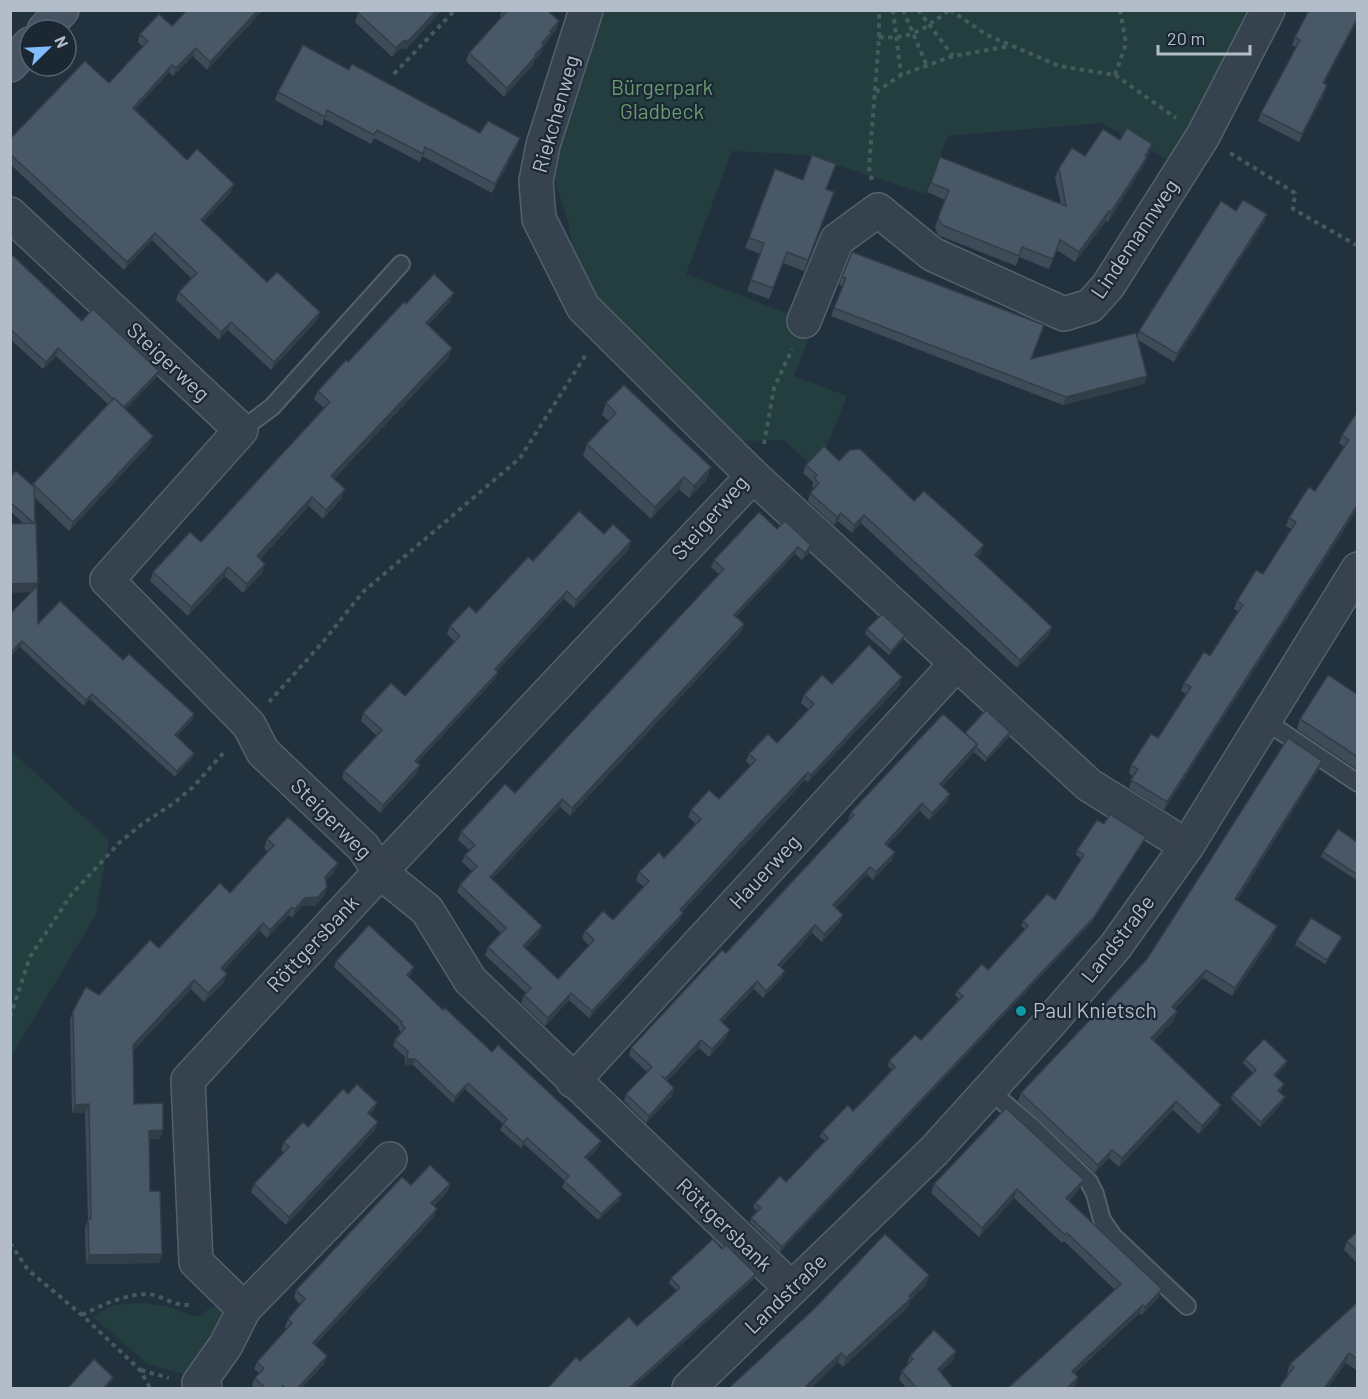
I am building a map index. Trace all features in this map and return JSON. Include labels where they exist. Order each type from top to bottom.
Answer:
[{"type":"street","name":"Riekchenweg","points":[[539,219],[536,181],[543,145],[586,10]]},
{"type":"street","name":"Lindemannweg","points":[[804,321],[837,240],[878,210],[932,254],[1064,314],[1090,306],[1108,286],[1203,136],[1268,10]]},
{"type":"street","name":"Steigerweg","points":[[10,214],[241,430],[107,580],[249,725],[264,752],[363,848],[380,872],[753,476],[583,307],[539,219]]},
{"type":"street","points":[[753,476],[1089,785],[1187,846]]},
{"type":"street","name":"Landstraße","points":[[689,1389],[934,1150],[1115,947],[1187,846],[1358,569]]},
{"type":"street","name":"Hauerweg","points":[[573,1081],[957,663]]},
{"type":"street","name":"Röttgersbank","points":[[244,1309],[196,1262],[188,1080],[380,872],[427,910],[470,980],[791,1288]]},
{"type":"street","points":[[199,1387],[226,1345],[244,1309],[390,1159]]},
{"type":"lane","points":[[241,430],[272,407],[401,264]]},
{"type":"lane","points":[[1264,720],[1358,783]]},
{"type":"lane","points":[[989,1090],[1032,1127],[1089,1182],[1102,1220],[1113,1236],[1187,1306]]},
{"type":"path","points":[[394,74],[455,10]]},
{"type":"path","points":[[869,168],[876,92],[879,10]]},
{"type":"path","points":[[893,10],[902,75]]},
{"type":"path","points":[[903,10],[927,66]]},
{"type":"path","points":[[918,10],[953,56]]},
{"type":"path","points":[[879,37],[896,38],[913,34],[949,10],[987,35],[1059,66],[1115,75],[1203,136],[1295,193],[1293,209],[1358,246]]},
{"type":"path","points":[[1115,75],[1126,44],[1120,10]]},
{"type":"path","points":[[876,92],[902,75],[953,56],[1011,45]]},
{"type":"path","points":[[753,476],[766,436],[774,388],[804,321]]},
{"type":"path","points":[[10,1017],[30,957],[70,895],[119,843],[142,824],[174,804],[193,786],[322,643],[363,592],[519,458],[604,327]]},
{"type":"path","points":[[10,1243],[28,1270],[82,1315],[141,1370],[150,1389]]},
{"type":"path","points":[[82,1315],[114,1300],[148,1294],[186,1306],[203,1301],[220,1286]]},
{"type":"green space","name":"Bürgerpark Gladbeck","points":[[601,11],[1250,11],[1170,161],[1101,123],[948,136],[925,194],[806,155],[732,151],[686,274],[814,324],[794,376],[847,396],[826,448],[810,464],[784,440],[741,441],[583,294],[568,221],[552,174],[552,162]]},
{"type":"green space","points":[[10,750],[109,840],[95,916],[11,1057]]},
{"type":"green space","points":[[144,1303],[166,1306],[196,1317],[214,1306],[221,1310],[214,1337],[182,1374],[148,1364],[93,1317],[112,1305]]},
{"type":"building","points":[[187,10],[258,10],[210,62],[196,48],[176,68],[172,65],[133,108],[187,160],[197,149],[234,184],[201,220],[267,282],[277,272],[320,312],[274,362],[231,322],[221,332],[179,292],[197,273],[155,233],[127,262],[10,154],[10,139],[69,78],[78,78],[78,68],[85,61],[109,83],[148,41],[140,34],[159,14],[172,26]]},
{"type":"building","points":[[361,10],[437,10],[409,40],[403,41],[396,48],[358,13]]},
{"type":"building","points":[[506,10],[547,10],[559,21],[542,43],[544,45],[536,56],[507,88],[469,53]]},
{"type":"building","points":[[1309,10],[1358,10],[1358,17],[1323,83],[1327,85],[1302,134],[1261,113],[1300,40],[1295,37]]},
{"type":"building","points":[[303,45],[349,70],[352,64],[480,133],[488,121],[520,138],[495,184],[425,147],[423,154],[377,130],[374,135],[327,110],[325,117],[278,92]]},
{"type":"building","points":[[1127,128],[1152,144],[1145,156],[1147,157],[1111,212],[1109,211],[1079,252],[1060,240],[1053,259],[1022,247],[1019,256],[942,225],[938,218],[949,190],[931,183],[940,157],[1066,206],[1059,168],[1072,148],[1085,156],[1103,129],[1120,140]]},
{"type":"building","points":[[812,155],[836,164],[826,189],[834,192],[808,260],[787,252],[773,288],[751,280],[764,243],[749,238],[775,169],[803,180]]},
{"type":"building","points":[[1243,200],[1267,214],[1177,354],[1139,331],[1221,201],[1236,211]]},
{"type":"building","points":[[852,252],[1044,325],[1031,359],[1136,333],[1147,376],[1066,397],[834,308],[846,278],[842,277]]},
{"type":"building","points":[[10,253],[82,321],[93,309],[159,371],[124,407],[58,348],[46,362],[10,329]]},
{"type":"building","points":[[434,274],[454,293],[426,323],[452,348],[331,476],[345,489],[326,510],[312,497],[257,556],[265,564],[247,584],[228,567],[191,607],[153,572],[190,532],[201,542],[330,402],[318,391],[346,360],[348,362],[404,302],[406,304]]},
{"type":"building","points":[[624,385],[711,467],[694,486],[684,477],[655,507],[587,444],[616,413],[606,403]]},
{"type":"building","points":[[114,398],[153,436],[73,522],[33,484]]},
{"type":"building","points":[[1358,411],[1358,504],[1167,802],[1131,780],[1138,769],[1131,765],[1151,734],[1158,738],[1191,687],[1184,683],[1204,652],[1210,656],[1243,605],[1237,601],[1256,570],[1263,574],[1296,522],[1289,518],[1309,487],[1315,491],[1349,440],[1342,435]]},
{"type":"building","points":[[824,446],[839,461],[850,450],[860,449],[914,501],[924,491],[984,545],[975,555],[1052,627],[1020,660],[864,515],[854,525],[841,513],[837,517],[810,493],[819,483],[814,478],[817,475],[806,465]]},
{"type":"building","points":[[16,471],[34,487],[35,523],[10,502],[10,477]]},
{"type":"building","points":[[579,511],[604,534],[613,524],[631,541],[576,600],[567,591],[495,669],[498,672],[415,761],[420,765],[383,805],[344,771],[382,730],[363,713],[391,683],[405,696],[460,636],[450,626],[469,606],[476,613],[528,557],[533,561]]},
{"type":"building","points":[[759,512],[777,529],[785,521],[811,545],[805,553],[798,547],[734,615],[744,624],[572,808],[562,799],[490,877],[542,926],[523,946],[558,979],[594,940],[585,931],[603,911],[613,920],[649,881],[639,872],[659,852],[664,858],[701,819],[691,810],[709,790],[719,799],[756,760],[749,754],[768,734],[777,743],[814,704],[804,695],[822,675],[832,684],[869,645],[902,677],[811,775],[808,772],[737,847],[680,910],[683,913],[592,1011],[571,993],[548,1018],[524,995],[531,988],[488,947],[506,928],[460,885],[477,866],[465,855],[475,845],[461,832],[505,784],[515,793],[724,569],[714,560]]},
{"type":"building","points":[[36,523],[38,583],[10,584],[10,524]]},
{"type":"building","points":[[37,586],[38,624],[60,601],[123,660],[129,654],[194,714],[175,735],[194,753],[177,771],[92,694],[86,700],[22,641],[10,653],[10,614]]},
{"type":"building","points":[[882,614],[905,635],[891,651],[867,629]]},
{"type":"building","points":[[1328,675],[1358,695],[1358,757],[1300,719]]},
{"type":"building","points":[[986,710],[1010,732],[987,758],[965,733]]},
{"type":"building","points":[[943,714],[977,744],[940,784],[950,794],[932,813],[922,803],[885,844],[895,852],[876,872],[870,867],[833,905],[843,915],[824,934],[815,925],[778,965],[785,971],[766,991],[757,981],[720,1020],[730,1030],[712,1049],[701,1040],[665,1079],[674,1088],[649,1116],[626,1094],[652,1067],[631,1048],[722,950],[726,953],[854,815],[851,812]]},
{"type":"building","points":[[1288,738],[1322,761],[1235,899],[1277,926],[1235,988],[1206,970],[1172,1007],[1177,1011],[1151,1038],[1221,1105],[1202,1126],[1176,1101],[1122,1158],[1112,1150],[1098,1165],[1021,1093],[1147,959]]},
{"type":"building","points":[[1110,814],[1146,837],[1094,917],[782,1247],[751,1218],[761,1208],[755,1203],[780,1176],[786,1182],[828,1138],[822,1132],[848,1105],[853,1111],[895,1067],[889,1061],[915,1035],[921,1040],[963,996],[957,991],[982,964],[988,970],[1028,926],[1023,921],[1047,894],[1055,900],[1084,855],[1077,850],[1097,820],[1104,824]]},
{"type":"building","points":[[288,817],[338,863],[325,877],[327,887],[318,897],[305,898],[295,909],[292,907],[270,930],[263,923],[221,968],[227,974],[208,993],[194,980],[133,1045],[134,1104],[163,1103],[163,1130],[149,1131],[150,1191],[160,1191],[162,1254],[89,1255],[88,1219],[91,1219],[89,1104],[75,1105],[73,1011],[86,987],[99,995],[150,940],[159,948],[220,883],[230,893],[274,845],[267,839]]},
{"type":"building","points":[[1338,829],[1358,843],[1358,875],[1323,852]]},
{"type":"building","points":[[1311,918],[1342,937],[1327,960],[1297,940]]},
{"type":"building","points":[[369,925],[414,967],[407,975],[443,1010],[445,1008],[492,1052],[498,1045],[601,1141],[585,1157],[622,1194],[601,1214],[564,1181],[569,1176],[527,1138],[523,1142],[503,1124],[507,1119],[468,1083],[455,1097],[415,1059],[407,1059],[408,1051],[395,1040],[405,1028],[402,1022],[336,961]]},
{"type":"building","points":[[1264,1039],[1287,1061],[1274,1075],[1284,1084],[1278,1091],[1285,1097],[1261,1122],[1232,1095],[1256,1070],[1245,1059]]},
{"type":"building","points":[[357,1084],[377,1103],[368,1113],[378,1122],[289,1217],[254,1184],[289,1147],[284,1142],[303,1122],[308,1127],[343,1089],[348,1094]]},
{"type":"building","points":[[1006,1108],[1084,1180],[1066,1198],[1162,1289],[1145,1307],[1143,1305],[1072,1371],[1078,1377],[1066,1389],[1007,1389],[1121,1284],[1017,1189],[982,1228],[934,1184]]},
{"type":"building","points":[[430,1165],[450,1184],[431,1203],[437,1209],[313,1343],[327,1356],[297,1389],[286,1389],[283,1386],[281,1389],[266,1389],[255,1378],[264,1368],[257,1362],[292,1323],[288,1319],[305,1299],[296,1290],[402,1177],[411,1185]]},
{"type":"building","points":[[1358,1231],[1358,1252],[1347,1241]]},
{"type":"building","points":[[885,1234],[929,1275],[909,1296],[911,1298],[846,1358],[841,1353],[806,1386],[808,1389],[728,1389],[816,1307]]},
{"type":"building","points":[[713,1239],[722,1249],[726,1245],[756,1274],[628,1389],[547,1389],[576,1357],[580,1361],[629,1317],[637,1326],[680,1288],[671,1278]]},
{"type":"building","points":[[1358,1302],[1358,1359],[1349,1353],[1324,1389],[1278,1389],[1294,1367],[1290,1364]]},
{"type":"building","points":[[934,1330],[956,1351],[938,1369],[954,1389],[917,1389],[902,1371],[913,1359],[910,1356]]},
{"type":"building","points":[[94,1359],[113,1377],[103,1389],[67,1389]]},
{"type":"place","name":"Paul Knietsch","points":[[1021,1011]]}]
